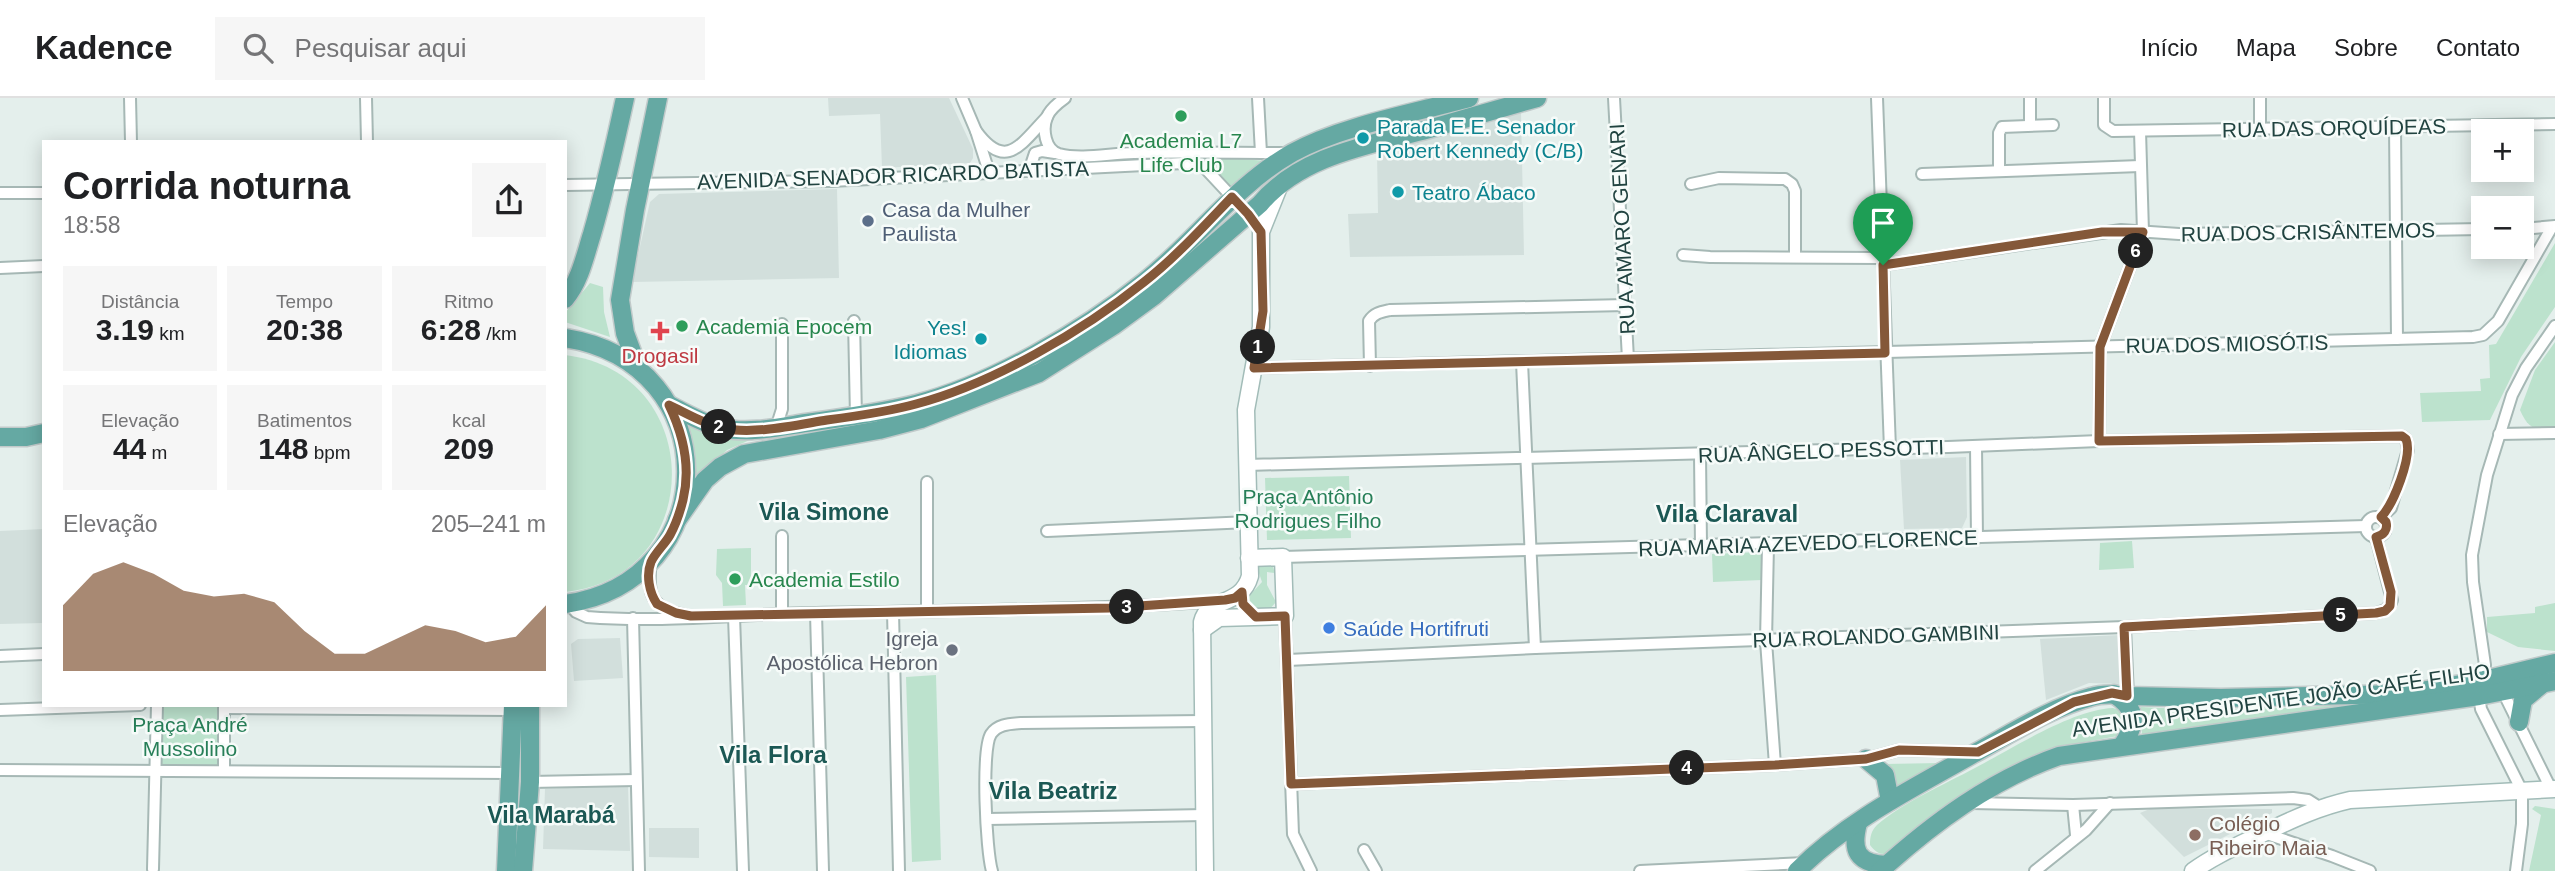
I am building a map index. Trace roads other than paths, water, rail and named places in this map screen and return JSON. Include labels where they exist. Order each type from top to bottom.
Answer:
[{"type":"main road","points":[[567,296],[582,265],[606,185],[625,98]]},
{"type":"main road","points":[[638,368],[625,333],[620,300],[659,98]]},
{"type":"main road","points":[[669,405],[721,428],[736,430],[856,416],[917,404],[961,388],[1038,352],[1104,312],[1146,280],[1226,204],[1292,153],[1350,131],[1469,98]]},
{"type":"main road","points":[[567,604],[589,600],[618,588],[651,561],[705,480],[720,467],[744,454],[846,438],[890,428],[921,419],[1040,373],[1113,326],[1165,287],[1280,185],[1302,170],[1344,152],[1537,98]]},
{"type":"main road","points":[[567,338],[601,347],[620,356],[638,368],[655,385],[669,405],[683,442],[687,465],[684,498],[677,520]]},
{"type":"main road","points":[[0,438],[42,433]]},
{"type":"main road","name":"AVENIDA PRESIDENTE JOÃO CAFÉ FILHO","points":[[1883,868],[1966,803],[2003,781],[2059,756],[2489,683],[2555,663]]},
{"type":"main road","points":[[2519,722],[2523,701],[2551,680]]},
{"type":"main road","name":"AVENIDA PRESIDENTE JOÃO CAFÉ FILHO","points":[[1801,867],[1858,823],[1919,783],[2066,705],[2093,696],[2120,694],[2221,698],[2403,694],[2489,683],[2551,680]]},
{"type":"main road","points":[[2120,694],[2133,712],[2133,724],[2122,746]]},
{"type":"main road","points":[[506,871],[511,773],[519,707]]},
{"type":"main road","points":[[519,707],[530,782],[523,871]]},
{"type":"main road","points":[[1866,759],[1885,775],[1890,801]]},
{"type":"main road","points":[[1858,823],[1855,845],[1858,855],[1883,868]]},
{"type":"street","points":[[130,98],[131,140]]},
{"type":"street","points":[[366,98],[367,140]]},
{"type":"street","points":[[962,98],[989,172]]},
{"type":"street","points":[[976,131],[993,150],[1005,152],[1018,146],[1050,108],[1065,98]]},
{"type":"street","points":[[1258,98],[1261,153]]},
{"type":"street","name":"RUA AMARO GENARI","points":[[1614,98],[1629,359]]},
{"type":"street","points":[[1877,98],[1890,449]]},
{"type":"street","points":[[2030,98],[2030,125]]},
{"type":"street","name":"RUA DAS ORQUÍDEAS","points":[[2104,98],[2104,125],[2113,131],[2555,124]]},
{"type":"street","points":[[2260,98],[2260,130]]},
{"type":"street","name":"AVENIDA SENADOR RICARDO BATISTA","points":[[1050,108],[1046,139],[1055,153],[1292,153]]},
{"type":"street","points":[[1999,171],[2000,130],[2006,125],[2053,125]]},
{"type":"street","points":[[2395,127],[2396,339]]},
{"type":"street","points":[[2099,441],[2100,347],[2143,232],[2140,131]]},
{"type":"street","points":[[1034,170],[1032,162],[1035,153],[1055,153]]},
{"type":"street","name":"AVENIDA SENADOR RICARDO BATISTA","points":[[567,185],[831,181],[1193,163],[1204,167],[1215,178],[1226,204]]},
{"type":"street","points":[[1922,174],[2140,166]]},
{"type":"street","points":[[1215,178],[1226,204],[1248,214],[1261,232]]},
{"type":"street","points":[[1691,184],[1719,178],[1785,179],[1792,184],[1795,191],[1795,257]]},
{"type":"street","points":[[567,604],[582,616],[667,619],[691,616],[1110,608],[1235,598],[1242,592],[1250,576],[1246,410],[1263,311],[1261,232],[1280,185]]},
{"type":"street","points":[[0,193],[42,193]]},
{"type":"street","points":[[2534,228],[2554,227]]},
{"type":"street","name":"RUA DOS MIOSÓTIS","points":[[1254,368],[2473,337],[2491,330],[2554,227]]},
{"type":"street","name":"RUA DOS CRISÂNTEMOS","points":[[1683,255],[1883,261],[2102,232],[2179,234],[2471,229]]},
{"type":"street","points":[[0,268],[42,266]]},
{"type":"street","points":[[1370,366],[1369,321],[1380,312],[1626,305]]},
{"type":"street","points":[[854,320],[856,416]]},
{"type":"street","points":[[782,324],[782,409],[785,426]]},
{"type":"street","points":[[2516,871],[2522,824],[2522,791],[2482,709],[2489,683],[2474,596],[2472,555],[2487,475],[2512,395],[2526,368],[2555,326]]},
{"type":"street","points":[[1522,362],[1535,648]]},
{"type":"street","points":[[2499,434],[2555,433]]},
{"type":"street","name":"RUA ÂNGELO PESSOTTI","points":[[1247,464],[2396,435],[2406,439],[2408,450],[2391,508],[2381,517]]},
{"type":"street","points":[[1976,446],[1978,538]]},
{"type":"street","points":[[1700,454],[1701,546]]},
{"type":"street","points":[[928,482],[928,611]]},
{"type":"street","points":[[2381,517],[2386,522],[2383,535],[2376,537],[2368,533],[2366,526],[2371,518],[2381,517]]},
{"type":"street","points":[[1047,531],[1249,522]]},
{"type":"street","name":"RUA MARIA AZEVEDO FLORENCE","points":[[1250,558],[2366,526]]},
{"type":"street","points":[[782,536],[782,614]]},
{"type":"street","name":"RUA ROLANDO GAMBINI","points":[[1288,660],[1535,648],[2124,627],[2385,611],[2392,600],[2376,537]]},
{"type":"street","points":[[1768,545],[1766,640],[1775,765]]},
{"type":"street","points":[[1283,557],[1293,835],[1311,871]]},
{"type":"street","points":[[651,561],[649,587],[657,604],[676,613],[691,616]]},
{"type":"street","points":[[1242,592],[1243,604],[1256,617]]},
{"type":"street","points":[[1205,871],[1202,630],[1204,615],[1225,600]]},
{"type":"street","points":[[893,612],[899,871]]},
{"type":"street","points":[[816,613],[823,871]]},
{"type":"street","points":[[734,616],[743,871]]},
{"type":"street","points":[[1202,630],[1219,618],[1285,616]]},
{"type":"street","points":[[633,618],[639,871]]},
{"type":"street","points":[[2120,694],[2124,627]]},
{"type":"street","points":[[0,656],[42,654]]},
{"type":"street","points":[[2193,871],[2213,856],[2319,807],[2380,797],[2553,789],[2519,722],[2489,683]]},
{"type":"street","points":[[0,710],[84,707]]},
{"type":"street","points":[[153,869],[157,707]]},
{"type":"street","points":[[224,707],[224,771]]},
{"type":"street","points":[[992,871],[986,749],[996,728],[1021,723],[1203,720]]},
{"type":"street","points":[[1291,784],[1775,765],[1866,759],[1899,750],[1978,752]]},
{"type":"street","points":[[0,770],[511,773]]},
{"type":"street","points":[[530,782],[636,780]]},
{"type":"street","points":[[2003,781],[2003,792],[2014,804]]},
{"type":"street","points":[[1966,803],[2073,805],[2293,797],[2308,800],[2319,807]]},
{"type":"street","points":[[2035,871],[2093,823],[2110,803]]},
{"type":"street","points":[[2073,805],[2076,835]]},
{"type":"street","points":[[988,819],[1205,815]]},
{"type":"street","points":[[2264,833],[2370,871]]},
{"type":"street","points":[[1364,850],[1377,871]]},
{"type":"street","points":[[1726,867],[1742,871]]},
{"type":"street","points":[[1640,871],[1801,867]]},
{"type":"place","name":"Academia L7 Life Club","points":[[1181,116]]},
{"type":"place","name":"Parada E.E. Senador Robert Kennedy (C/B)","points":[[1363,138]]},
{"type":"place","name":"Teatro Ábaco","points":[[1398,192]]},
{"type":"place","name":"Casa da Mulher Paulista","points":[[868,221]]},
{"type":"place","name":"Academia Epocem","points":[[682,326]]},
{"type":"place","name":"Drogasil","points":[[660,331]]},
{"type":"place","name":"Yes! Idiomas","points":[[981,339]]},
{"type":"place","name":"Academia Estilo","points":[[735,579]]},
{"type":"place","name":"Saúde Hortifruti","points":[[1329,628]]},
{"type":"place","name":"Igreja Apostólica Hebron","points":[[952,650]]},
{"type":"place","name":"Colégio Ribeiro Maia","points":[[2195,835]]},
{"type":"district","name":"Vila Simone","points":[[824,512]]},
{"type":"district","name":"Vila Claraval","points":[[1727,513]]},
{"type":"district","name":"Vila Flora","points":[[773,754]]},
{"type":"district","name":"Vila Beatriz","points":[[1053,790]]},
{"type":"district","name":"Vila Marabá","points":[[551,815]]},
{"type":"park label","name":"Praça Antônio Rodrigues Filho","points":[[1308,508]]},
{"type":"park label","name":"Praça André Mussolino","points":[[190,736]]}]
